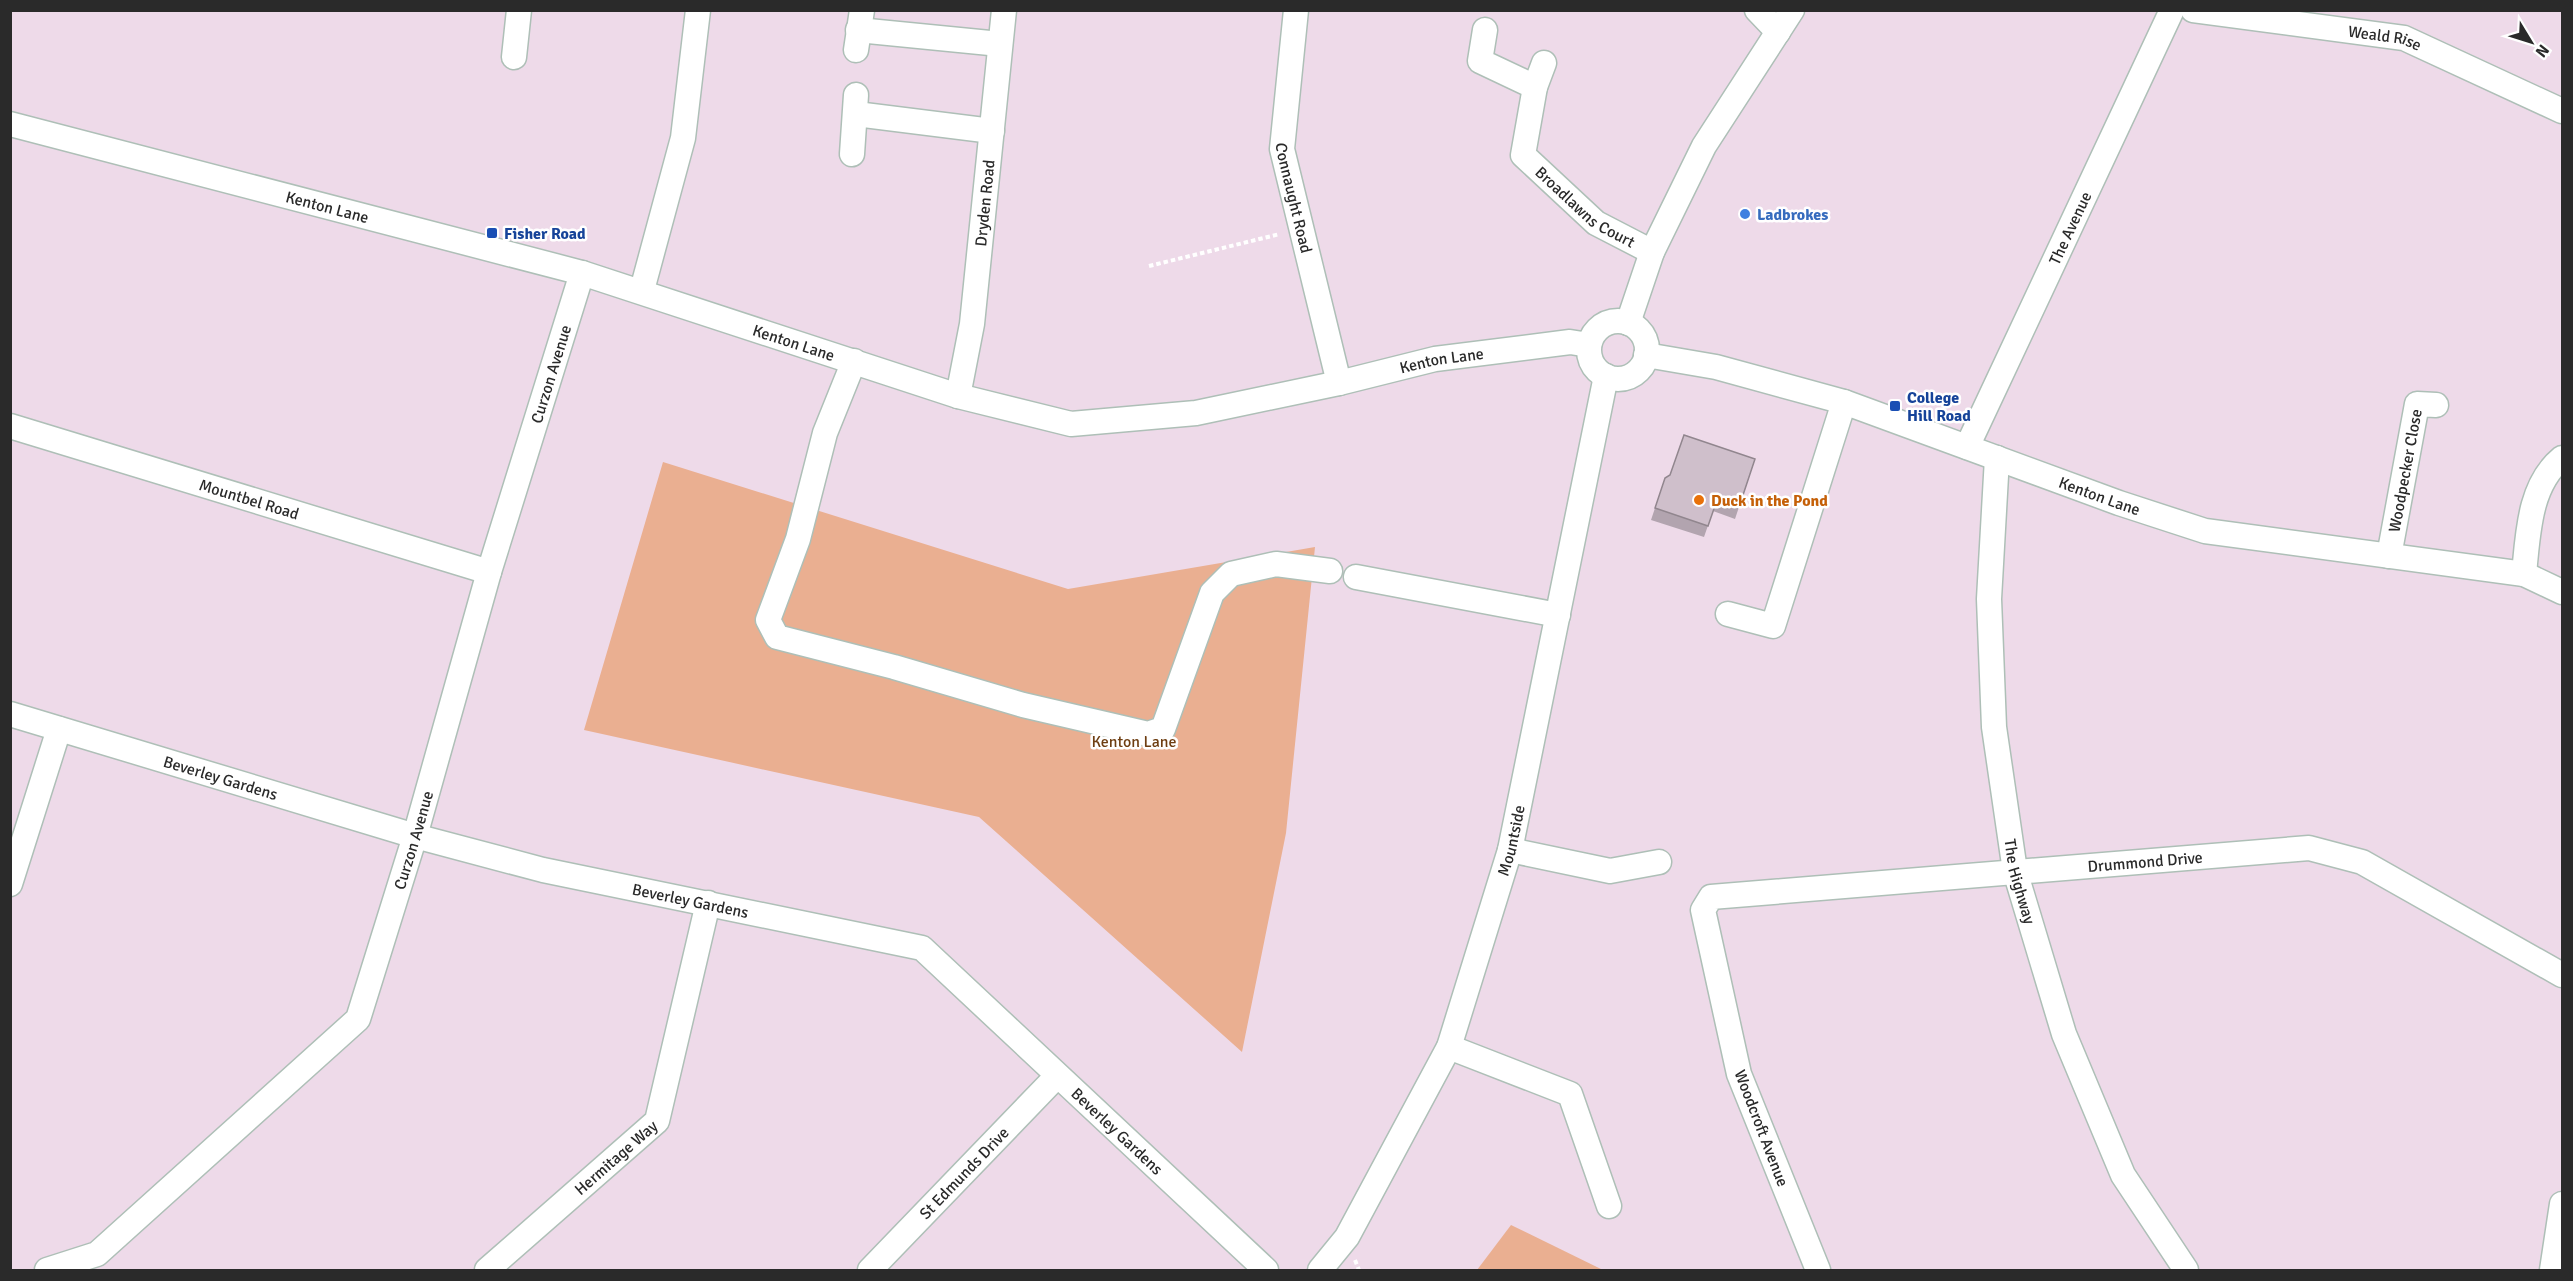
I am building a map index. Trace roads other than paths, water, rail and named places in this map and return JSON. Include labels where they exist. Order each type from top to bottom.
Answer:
[{"type":"street","points":[[514,57],[519,10]]},
{"type":"street","points":[[642,290],[683,138],[698,10]]},
{"type":"street","name":"Dryden Road","points":[[958,396],[972,324],[1004,10]]},
{"type":"street","name":"Connaught Road","points":[[1296,10],[1282,149],[1339,383]]},
{"type":"street","points":[[1757,10],[1778,32]]},
{"type":"street","points":[[1628,323],[1653,252],[1704,146],[1792,10]]},
{"type":"street","name":"The Avenue","points":[[1967,447],[2172,10]]},
{"type":"street","name":"Weald Rise","points":[[2193,10],[2404,38],[2562,111]]},
{"type":"street","points":[[859,30],[1000,44]]},
{"type":"street","points":[[1485,30],[1480,61],[1535,87],[1544,63]]},
{"type":"street","name":"Broadlawns Court","points":[[1535,87],[1523,155],[1596,223],[1653,252]]},
{"type":"street","points":[[852,154],[856,105],[992,131]]},
{"type":"street","name":"Kenton Lane","points":[[10,124],[582,273],[642,290],[958,396],[1071,424],[1196,414],[1436,359],[1570,342],[1589,345]]},
{"type":"street","name":"Curzon Avenue","points":[[47,1270],[97,1254],[358,1019],[415,836],[489,572],[582,273]]},
{"type":"street","points":[[1620,321],[1635,327],[1644,339],[1646,355],[1638,370],[1631,375],[1623,378],[1606,376],[1592,364],[1589,345],[1592,337],[1604,325],[1620,321]]},
{"type":"street","name":"Kenton Lane","points":[[1646,355],[1716,367],[1844,402],[2119,504],[2205,531],[2524,574],[2562,592]]},
{"type":"street","points":[[854,361],[825,433],[798,539],[768,620],[777,637],[894,667],[1023,705],[1148,734],[1163,729],[1212,593],[1231,574],[1276,564],[1330,571]]},
{"type":"street","name":"Mountside","points":[[1320,1270],[1347,1238],[1449,1047],[1510,850],[1606,376]]},
{"type":"street","points":[[1728,614],[1773,626],[1844,402]]},
{"type":"street","name":"Woodpecker Close","points":[[2389,556],[2417,404],[2436,405]]},
{"type":"street","name":"Mountbel Road","points":[[10,426],[489,572]]},
{"type":"street","name":"The Highway","points":[[1997,458],[1989,599],[1994,727],[2015,872],[2064,1034],[2123,1175],[2186,1270]]},
{"type":"street","points":[[2524,574],[2528,527],[2537,492],[2562,458]]},
{"type":"street","points":[[1356,576],[1558,615]]},
{"type":"street","name":"Beverley Gardens","points":[[10,714],[415,836],[543,870],[922,948],[1266,1270]]},
{"type":"street","points":[[10,884],[59,729]]},
{"type":"street","name":"Drummond Drive","points":[[1702,910],[1711,897],[2310,848],[2362,862],[2562,975]]},
{"type":"street","points":[[1510,850],[1610,871],[1659,862]]},
{"type":"street","name":"Hermitage Way","points":[[487,1270],[657,1121],[708,903]]},
{"type":"street","name":"Woodcroft Avenue","points":[[1702,910],[1739,1074],[1818,1270]]},
{"type":"street","points":[[1449,1047],[1570,1094],[1609,1206]]},
{"type":"street","name":"St Edmunds Drive","points":[[870,1270],[1057,1076]]},
{"type":"street","points":[[2552,1270],[2562,1204]]},
{"type":"place","name":"Ladbrokes","points":[[1745,214]]},
{"type":"place","name":"Fisher Road","points":[[492,233]]},
{"type":"place","name":"College Hill Road","points":[[1895,406]]},
{"type":"place","name":"Duck in the Pond","points":[[1699,500]]}]
